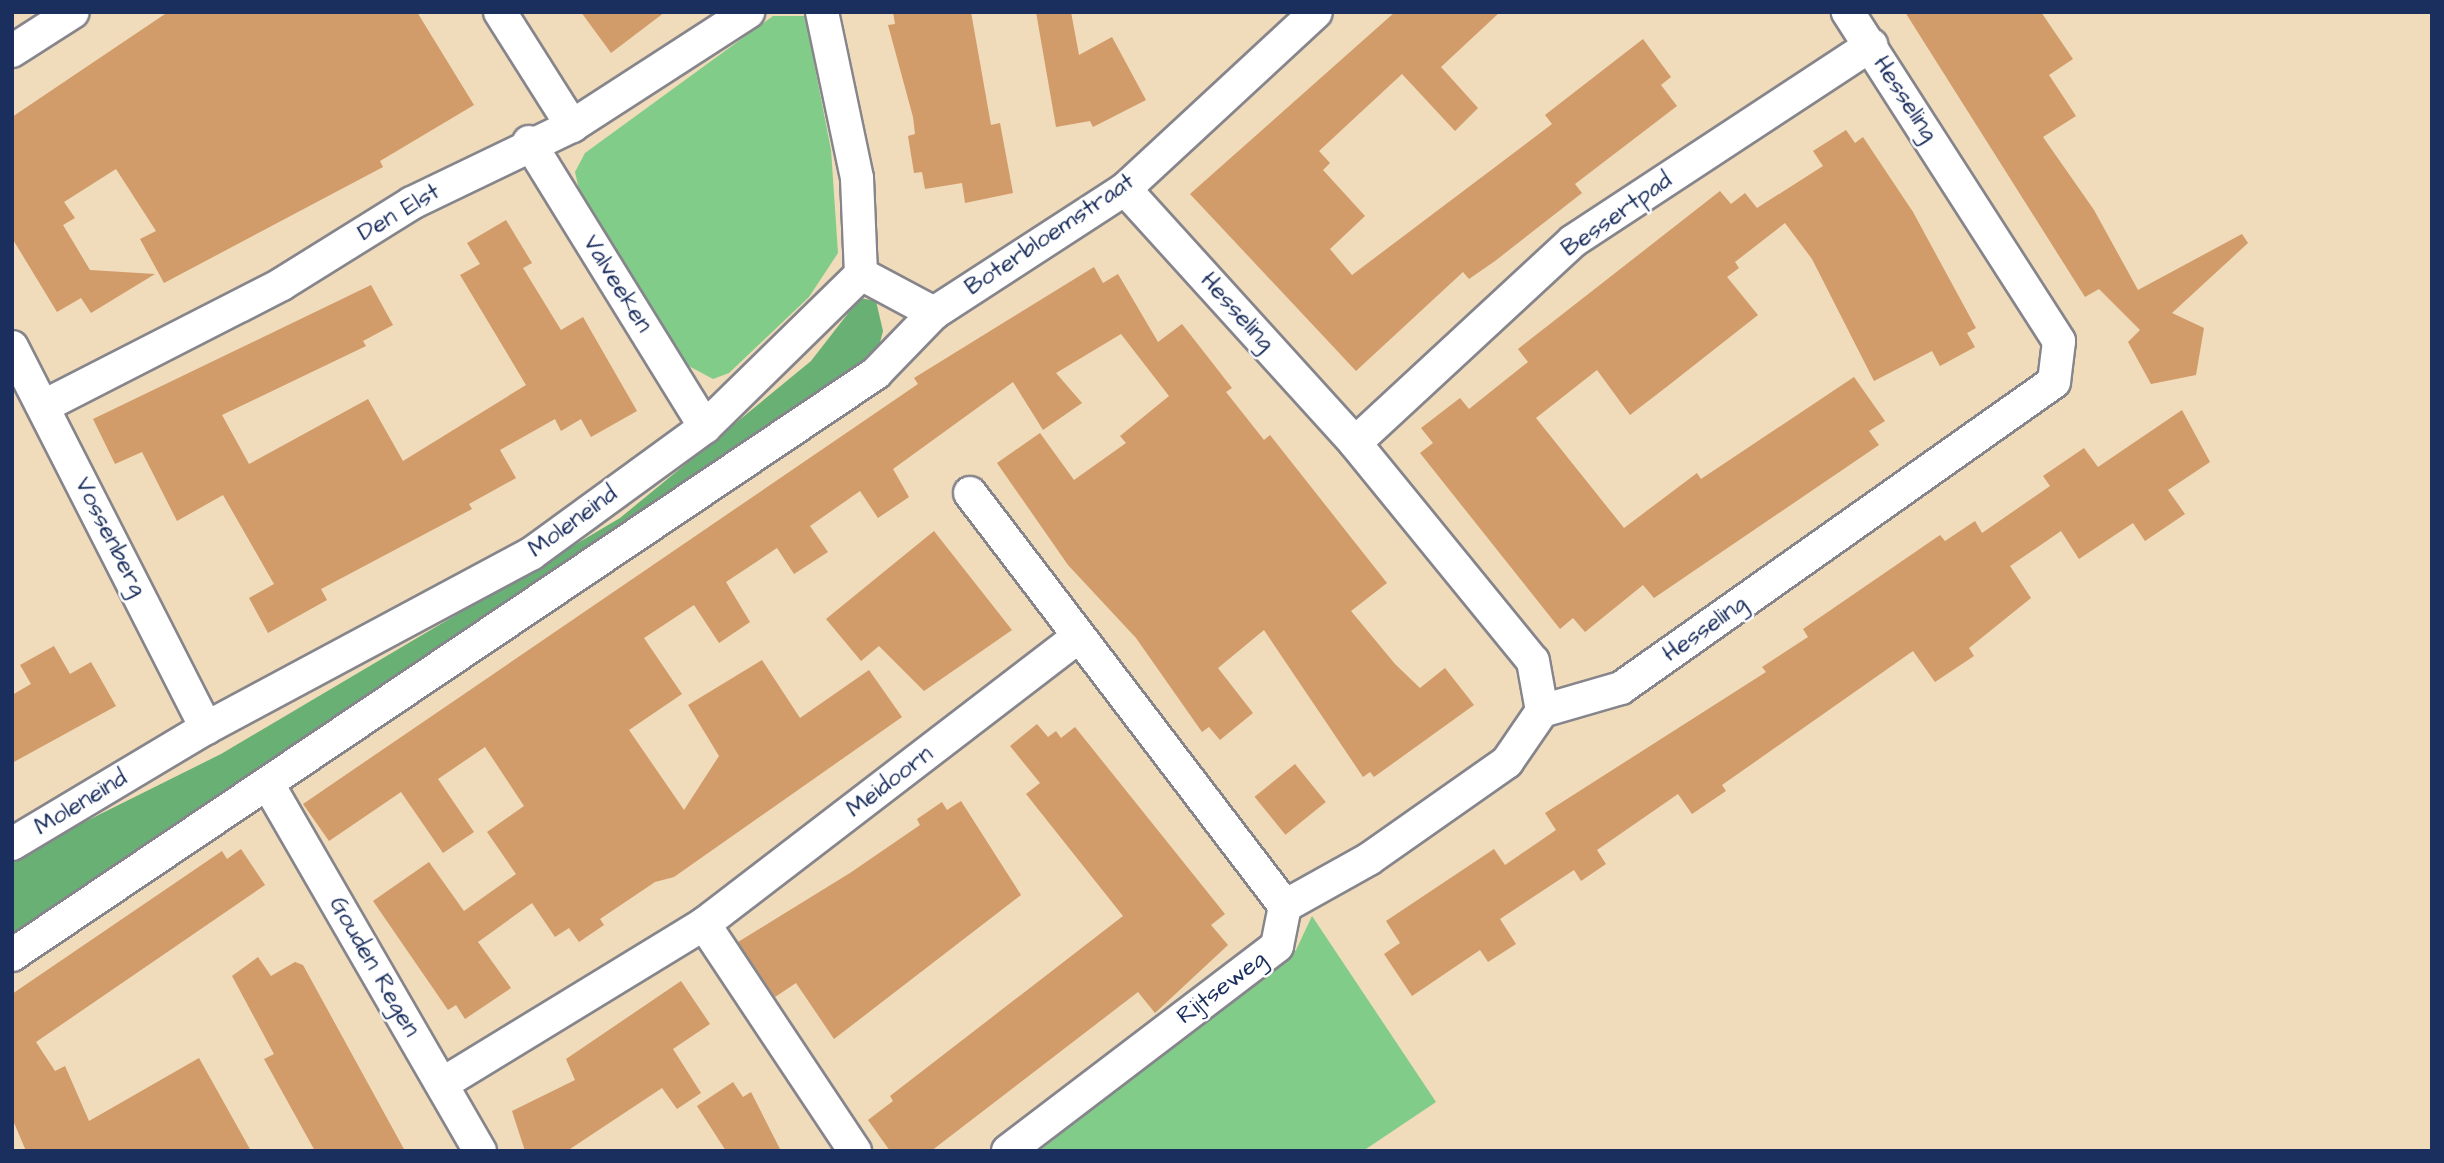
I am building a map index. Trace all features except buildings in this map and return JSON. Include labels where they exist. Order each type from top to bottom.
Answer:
[{"type":"street","points":[[12,51],[74,12]]},
{"type":"street","points":[[500,12],[572,127]]},
{"type":"street","name":"Den Elst","points":[[44,406],[282,284],[529,142],[572,127],[748,12]]},
{"type":"street","points":[[822,12],[857,178],[862,274],[933,313]]},
{"type":"street","name":"Boterbloemstraat","points":[[933,313],[1125,189],[1316,12]]},
{"type":"street","name":"Hesseling","points":[[1125,189],[1356,443],[1533,661],[1542,711],[1621,688],[2054,382],[2059,341],[1848,12]]},
{"type":"street","name":"Bessertpad","points":[[1356,443],[1573,241],[1871,46]]},
{"type":"street","name":"Valveeken","points":[[529,142],[705,427]]},
{"type":"street","name":"Moleneind","points":[[12,844],[206,728],[531,554],[705,427],[862,274]]},
{"type":"street","name":"Moleneind","points":[[12,955],[876,373],[933,313]]},
{"type":"street","name":"Vossenberg","points":[[12,347],[206,728]]},
{"type":"street","points":[[970,493],[1076,639],[1285,906],[1369,859],[1507,762],[1542,711]]},
{"type":"street","name":"Meidoorn","points":[[442,1084],[704,924],[1076,639]]},
{"type":"street","name":"Gouden Regen","points":[[268,784],[480,1151]]},
{"type":"street","name":"Rijtseweg","points":[[1008,1151],[1277,946],[1285,906]]},
{"type":"street","points":[[704,924],[855,1151]]},
{"type":"green space","points":[[773,16],[805,16],[831,150],[838,253],[809,297],[729,373],[713,379],[685,364],[665,342],[581,198],[575,172],[585,153]]},
{"type":"green space","points":[[860,298],[876,301],[883,331],[879,346],[864,361],[12,936],[12,858],[221,754],[620,518],[811,361]]},
{"type":"green space","points":[[1312,916],[1436,1102],[1363,1151],[1039,1151],[1296,950]]}]
